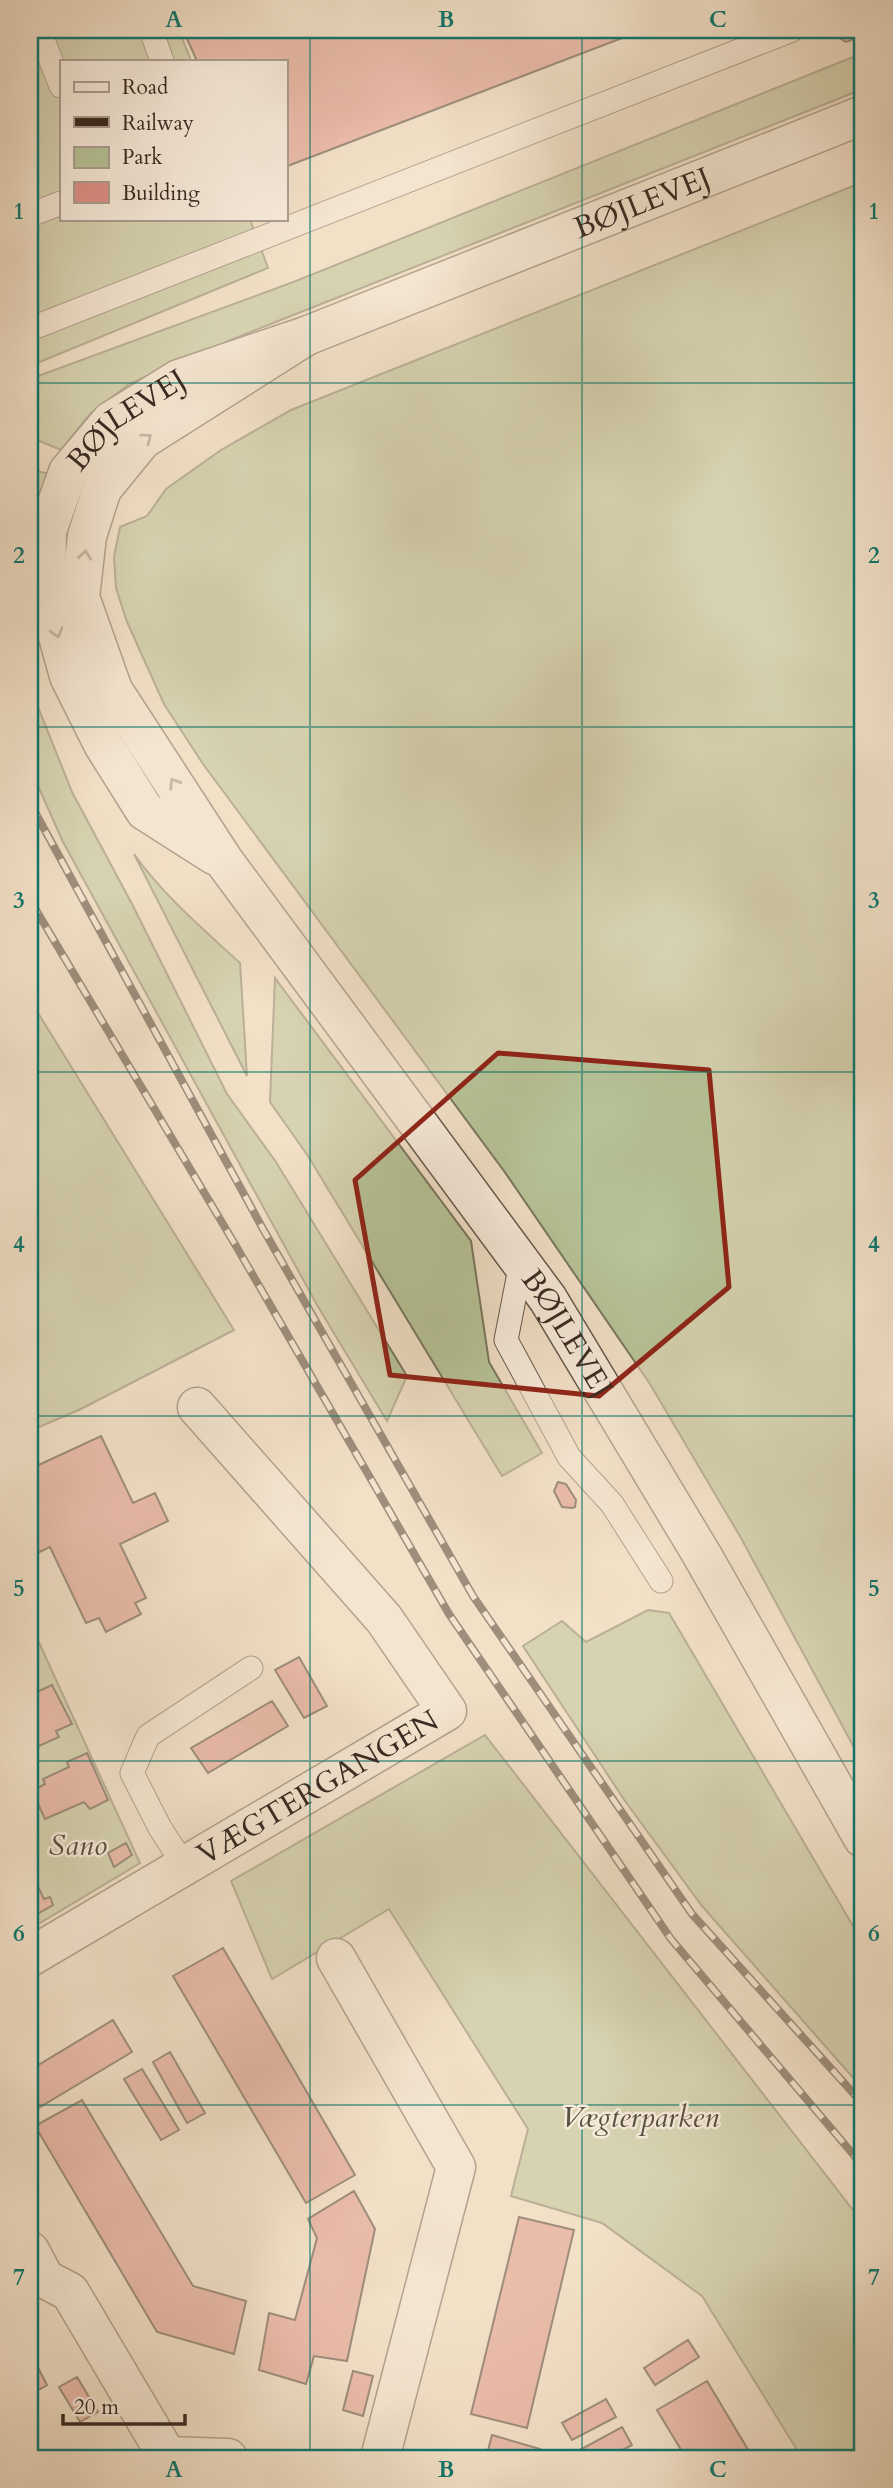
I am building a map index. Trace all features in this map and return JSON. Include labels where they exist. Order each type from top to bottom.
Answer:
[{"type":"street","name":"BØJLEVEJ","points":[[863,116],[306,336],[179,379],[111,421],[68,472],[47,531],[46,593],[69,676],[103,744],[145,811],[224,861],[548,1299],[702,1555],[863,1838]]},
{"type":"street","name":"VÆGTERGANGEN","points":[[30,1957],[447,1711],[384,1619],[197,1407]]},
{"type":"street","points":[[336,1958],[456,2167],[380,2458]]},
{"type":"street","points":[[30,2251],[45,2279],[70,2292],[165,2457],[228,2458]]},
{"type":"lane","points":[[39,30],[60,83]]},
{"type":"lane","points":[[151,30],[162,60]]},
{"type":"lane","points":[[30,330],[792,30]]},
{"type":"lane","points":[[30,215],[60,203]]},
{"type":"lane","points":[[521,1263],[506,1340],[569,1457],[612,1504],[661,1581]]},
{"type":"lane","points":[[184,1865],[160,1828],[132,1773],[148,1736],[251,1668]]},
{"type":"highlighted area","points":[[498,1053],[709,1070],[729,1287],[599,1396],[390,1375],[355,1180]]},
{"type":"green space","points":[[30,30],[179,30],[191,60],[60,60],[60,220],[250,220],[268,268],[30,366]]},
{"type":"green space","points":[[863,53],[863,89],[238,337],[129,384],[90,414],[61,450],[30,437],[30,379],[296,281]]},
{"type":"green space","points":[[863,182],[863,1764],[741,1538],[650,1384],[504,1171],[203,764],[164,704],[127,622],[116,588],[114,557],[120,527],[147,516],[166,489],[221,450],[291,410]]},
{"type":"green space","points":[[30,470],[51,474],[30,546]]},
{"type":"green space","points":[[30,687],[72,792],[132,904],[227,1094],[276,1162],[407,1376],[387,1421],[317,1305],[63,842],[30,768]]},
{"type":"green space","points":[[134,854],[171,898],[240,963],[247,1076]]},
{"type":"green space","points":[[275,978],[471,1241],[489,1362],[542,1453],[502,1476],[308,1156],[270,1102]]},
{"type":"green space","points":[[30,1000],[234,1330],[81,1409],[30,1431]]},
{"type":"green space","points":[[648,1610],[669,1613],[863,1943],[863,2089],[702,1906],[625,1801],[523,1646],[562,1621],[586,1642]]},
{"type":"green space","name":"Sano","points":[[30,1623],[140,1863],[30,1929]]},
{"type":"green space","name":"Vægterparken","points":[[485,1735],[863,2223],[863,2458],[802,2458],[702,2296],[602,2223],[511,2196],[528,2129],[389,1909],[272,1979],[231,1881]]},
{"type":"building","points":[[183,30],[643,30],[287,166],[287,60],[197,60]]},
{"type":"building","points":[[827,30],[863,30],[863,36],[846,42]]},
{"type":"building","points":[[101,1436],[133,1503],[155,1493],[168,1521],[120,1544],[146,1598],[135,1603],[141,1614],[106,1632],[99,1618],[86,1623],[50,1547],[31,1556],[30,1552],[30,1469]]},
{"type":"building","points":[[558,1482],[566,1484],[576,1500],[575,1507],[562,1507],[554,1491]]},
{"type":"building","points":[[299,1657],[327,1706],[304,1718],[275,1670]]},
{"type":"building","points":[[52,1685],[72,1724],[56,1731],[59,1737],[30,1750],[30,1695]]},
{"type":"building","points":[[272,1701],[288,1726],[208,1773],[191,1748]]},
{"type":"building","points":[[87,1753],[108,1800],[90,1809],[84,1802],[45,1819],[32,1791],[45,1784],[43,1779],[69,1767],[67,1762]]},
{"type":"building","points":[[126,1843],[132,1855],[114,1867],[108,1853]]},
{"type":"building","points":[[30,1870],[44,1899],[50,1897],[53,1905],[30,1918]]},
{"type":"building","points":[[223,1948],[355,2175],[306,2203],[173,1976]]},
{"type":"building","points":[[113,2020],[132,2052],[30,2113],[30,2070]]},
{"type":"building","points":[[170,2052],[205,2113],[187,2123],[153,2062]]},
{"type":"building","points":[[142,2069],[179,2130],[161,2140],[124,2079]]},
{"type":"building","points":[[82,2100],[193,2286],[246,2301],[234,2354],[157,2332],[35,2126]]},
{"type":"building","points":[[354,2191],[375,2229],[347,2361],[314,2356],[306,2384],[259,2370],[269,2313],[295,2320],[317,2238],[308,2219]]},
{"type":"building","points":[[519,2217],[574,2230],[527,2428],[471,2414]]},
{"type":"building","points":[[688,2340],[699,2357],[655,2385],[644,2368]]},
{"type":"building","points":[[30,2352],[47,2385],[30,2395]]},
{"type":"building","points":[[353,2371],[373,2376],[363,2416],[343,2410]]},
{"type":"building","points":[[77,2377],[98,2412],[80,2422],[59,2387]]},
{"type":"building","points":[[707,2381],[750,2453],[741,2458],[686,2458],[657,2410]]},
{"type":"building","points":[[606,2399],[616,2417],[572,2440],[562,2423]]},
{"type":"building","points":[[622,2427],[632,2445],[608,2458],[582,2458],[578,2451]]},
{"type":"building","points":[[492,2435],[540,2449],[538,2458],[486,2458]]},
{"type":"railway","points":[[30,803],[263,1229],[473,1596],[692,1914],[863,2104]]},
{"type":"railway","points":[[30,900],[236,1246],[449,1614],[671,1939],[863,2166]]}]
